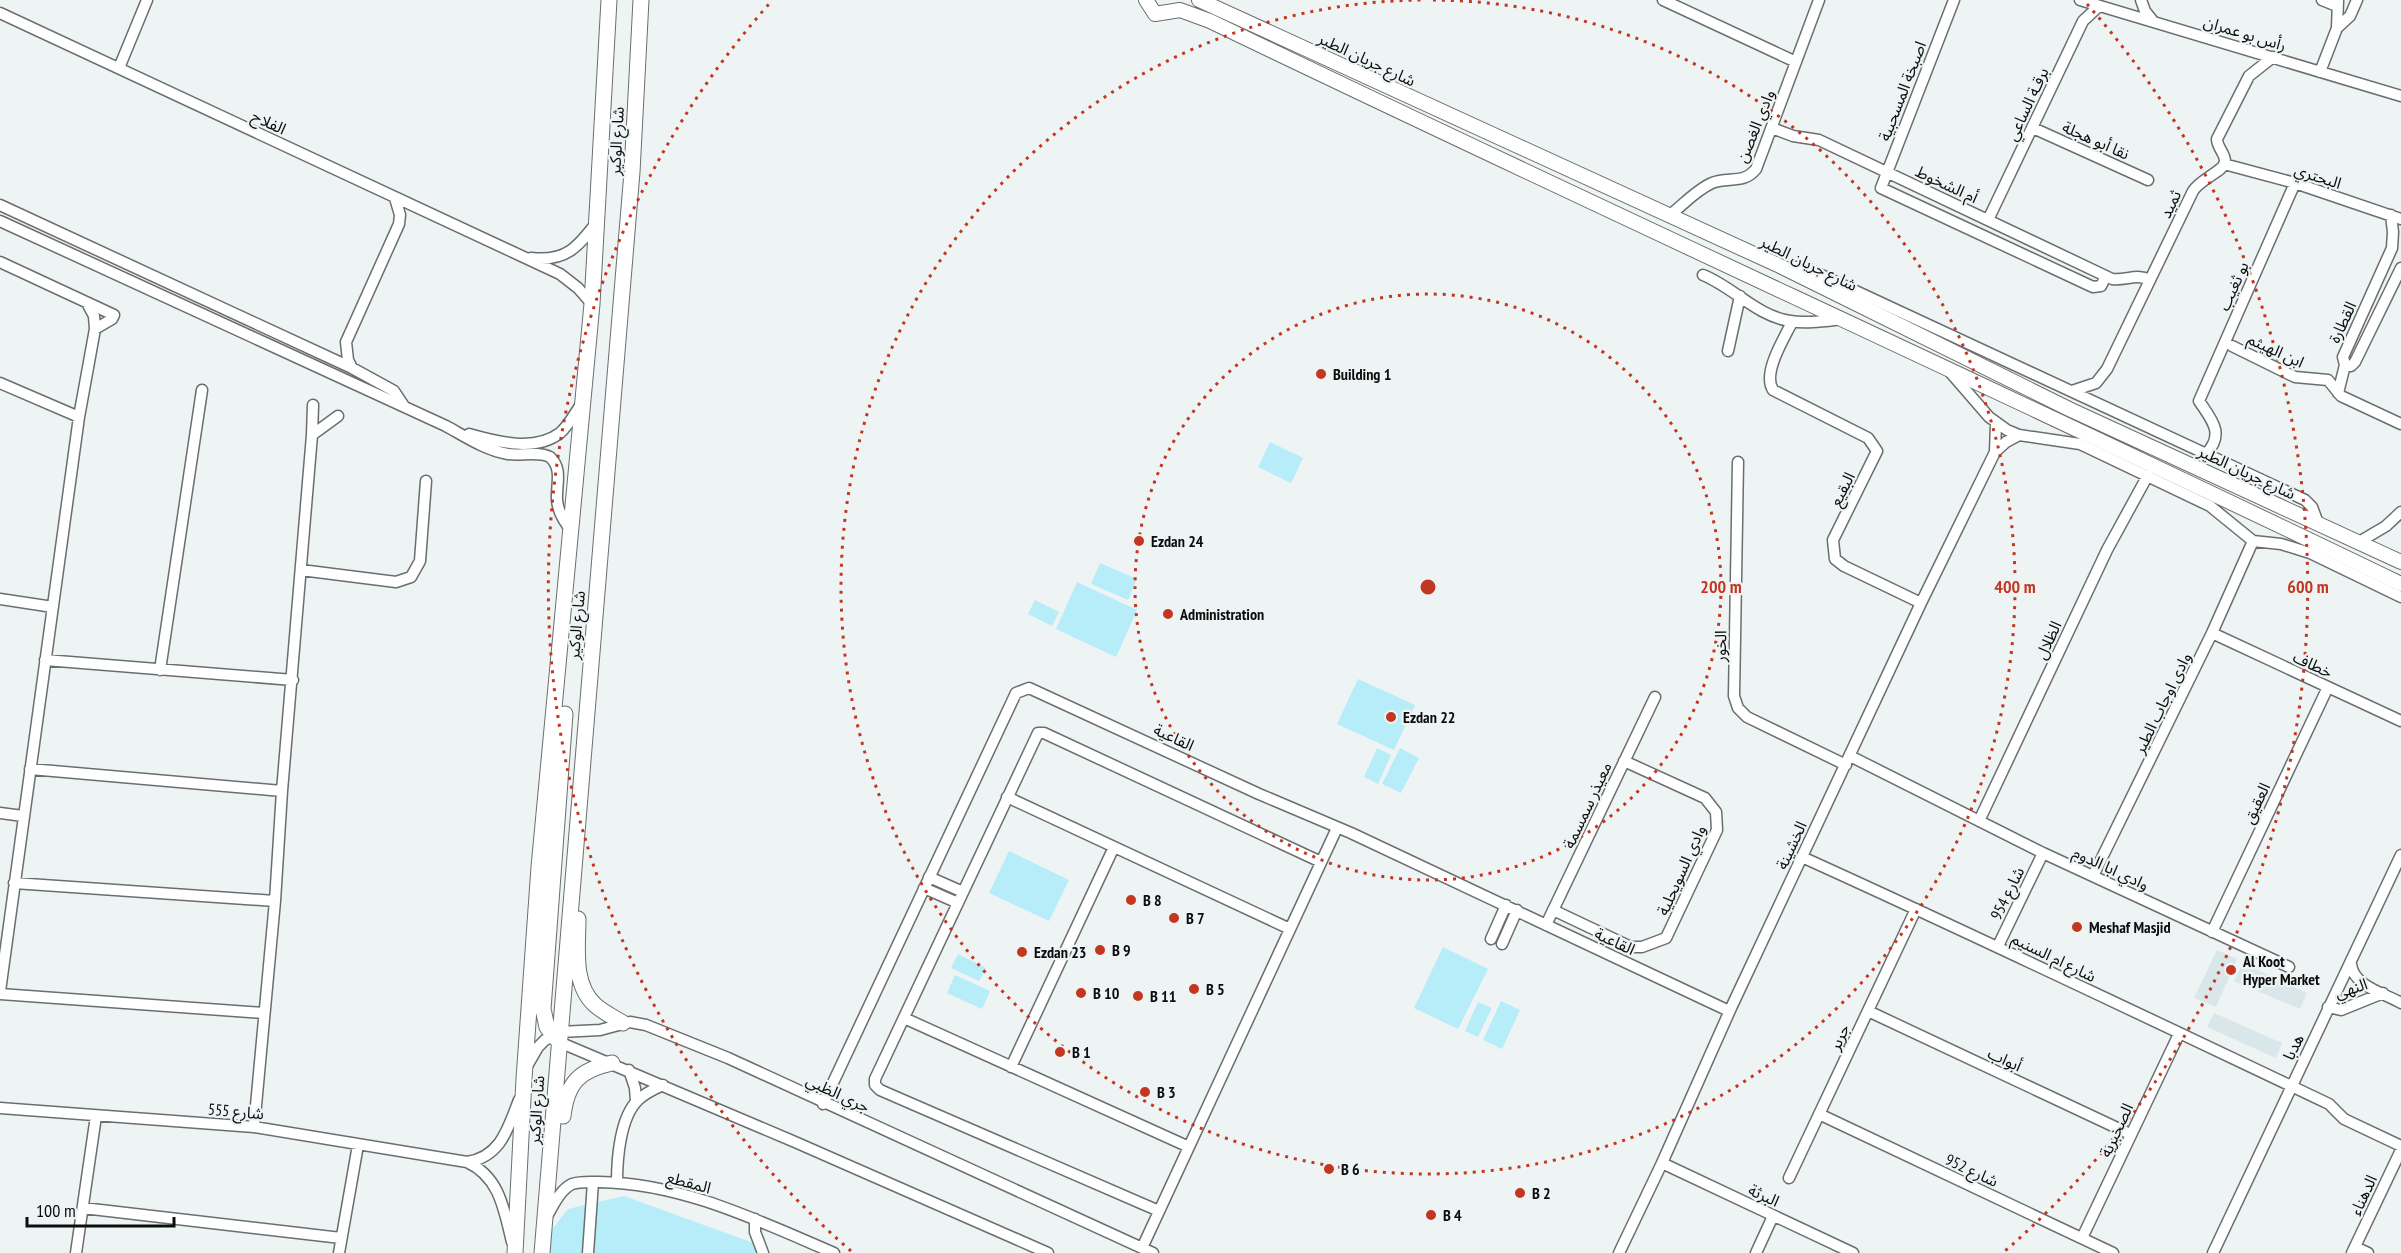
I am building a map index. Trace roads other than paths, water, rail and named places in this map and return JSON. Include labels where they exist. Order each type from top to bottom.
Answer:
[{"type":"main road","name":"شارع الوكير","points":[[515,1252],[523,1085],[539,867],[592,304],[609,0]]},
{"type":"main road","name":"شارع الوكير","points":[[542,1253],[552,1149],[557,1036],[571,898],[632,172],[641,0]]},
{"type":"main road","points":[[557,1036],[544,1019],[543,1009],[567,691],[567,666],[562,639]]},
{"type":"main road","points":[[571,898],[578,909],[578,971],[582,985],[594,1004],[622,1023]]},
{"type":"main road","points":[[552,1149],[559,1139],[565,1098],[571,1086],[588,1070],[612,1063]]},
{"type":"street","points":[[119,68],[147,0]]},
{"type":"street","name":"شارع جريان الطير","points":[[1146,0],[1155,14],[1180,10],[1210,21],[2401,584]]},
{"type":"street","points":[[1166,12],[1174,0]]},
{"type":"street","name":"شارع جريان الطير","points":[[1199,0],[1787,270],[1895,316],[2069,409],[2397,560]]},
{"type":"street","points":[[1663,0],[1796,62]]},
{"type":"street","name":"وادي الغصن","points":[[1670,215],[1706,186],[1720,181],[1741,180],[1753,173],[1758,165],[1819,0]]},
{"type":"street","name":"رأس بو عمران","points":[[2080,0],[2401,96]]},
{"type":"street","points":[[2121,12],[2140,0],[2152,21]]},
{"type":"street","points":[[2320,72],[2337,28],[2338,3],[2322,0]]},
{"type":"street","points":[[2337,28],[2350,16],[2357,0]]},
{"type":"street","name":"اصبخة المسحبية","points":[[1881,188],[1952,2]]},
{"type":"street","name":"برقـة الساعي","points":[[1988,220],[2083,21],[2099,6]]},
{"type":"street","name":"الفلاح","points":[[0,13],[526,258],[570,280],[592,304]]},
{"type":"street","points":[[2224,164],[2225,158],[2217,144],[2218,137],[2249,76],[2273,57]]},
{"type":"street","name":"أم الشخوط","points":[[1772,128],[1793,136],[1815,139],[2106,276],[2116,280],[2136,276],[2150,280]]},
{"type":"street","name":"نقا أبو هجلة","points":[[2033,128],[2148,180]]},
{"type":"street","name":"البحتري","points":[[2224,164],[2295,183],[2396,217]]},
{"type":"street","name":"ثميد","points":[[2096,383],[2108,369],[2196,187],[2201,181],[2221,170],[2224,164]]},
{"type":"street","name":"بو ثغيب","points":[[2206,454],[2214,446],[2217,435],[2214,425],[2199,400],[2295,183]]},
{"type":"street","name":"أم الشخوط","points":[[1881,188],[2096,288],[2101,286],[2106,276]]},
{"type":"street","points":[[352,368],[346,351],[346,342],[399,224],[400,215],[395,198]]},
{"type":"street","points":[[0,205],[352,368],[394,391],[404,407]]},
{"type":"street","name":"القطارة","points":[[2396,217],[2392,248],[2344,355],[2342,360],[2345,365],[2351,366],[2355,362],[2401,268]]},
{"type":"street","points":[[0,221],[447,426],[483,446],[500,453],[542,454],[550,457],[558,470],[557,498],[560,512],[572,531]]},
{"type":"street","name":"الفلاح","points":[[526,258],[552,258],[569,252],[583,241],[597,222]]},
{"type":"street","points":[[2014,250],[2020,236]]},
{"type":"street","points":[[104,254],[112,272]]},
{"type":"street","points":[[0,262],[114,315],[95,329]]},
{"type":"street","points":[[2075,278],[2081,265]]},
{"type":"street","points":[[1702,275],[1721,283],[1767,314],[1792,322],[1842,319]]},
{"type":"street","points":[[1728,351],[1740,296]]},
{"type":"street","points":[[87,303],[94,316],[95,329],[79,417],[0,992],[263,1012]]},
{"type":"street","points":[[1895,316],[2071,391],[2305,501],[2312,507],[2318,523]]},
{"type":"street","name":"البقيع","points":[[1792,322],[1769,374],[1770,385],[1778,395],[1872,441],[1876,451],[1876,456],[1833,540],[1835,559],[1851,570],[1922,603]]},
{"type":"street","points":[[238,330],[261,326]]},
{"type":"street","points":[[322,354],[346,342]]},
{"type":"street","name":"ابن الهيثم","points":[[2232,346],[2295,377],[2328,380],[2338,393],[2401,424]]},
{"type":"street","points":[[2338,393],[2345,365]]},
{"type":"street","name":"شارع جريان الطير","points":[[1946,367],[1996,423],[2019,435],[2080,444],[2148,475],[2218,511],[2253,541]]},
{"type":"street","points":[[0,383],[79,417]]},
{"type":"street","points":[[2071,391],[2084,389],[2096,383],[2099,405]]},
{"type":"street","points":[[160,670],[202,390]]},
{"type":"street","points":[[447,426],[496,441],[538,443],[560,432],[584,400]]},
{"type":"street","points":[[254,1127],[275,902],[313,405]]},
{"type":"street","points":[[312,435],[338,416]]},
{"type":"street","name":"الخشينة","points":[[1619,1253],[1802,857],[1995,452],[1996,423]]},
{"type":"street","name":"الخشينة","points":[[1995,452],[2006,442],[2019,435]]},
{"type":"street","name":"الخور","points":[[1738,462],[1735,701],[1747,717],[1921,793]]},
{"type":"street","name":"الظلال","points":[[1979,821],[2107,550],[2148,475]]},
{"type":"street","points":[[301,570],[396,582],[411,577],[420,561],[426,481]]},
{"type":"street","points":[[2360,542],[2386,526],[2401,512]]},
{"type":"street","points":[[2253,541],[2282,544],[2302,550],[2401,597]]},
{"type":"street","name":"وادى اوجاب الطير","points":[[2093,876],[2212,633],[2253,541]]},
{"type":"street","points":[[2383,576],[2397,560]]},
{"type":"street","points":[[0,599],[53,607]]},
{"type":"street","name":"خطاف","points":[[2212,633],[2401,721]]},
{"type":"street","points":[[45,660],[292,680]]},
{"type":"street","name":"العقيق","points":[[2212,932],[2328,687]]},
{"type":"street","name":"القاعية","points":[[823,1104],[1016,693],[1029,688],[1517,910],[1546,926],[1730,1011]]},
{"type":"street","name":"معيذر سمسمة","points":[[1546,926],[1655,697]]},
{"type":"street","points":[[1159,1211],[878,1089],[875,1078],[1036,735],[1044,733],[1321,862]]},
{"type":"street","name":"وادي السويحلية","points":[[1553,910],[1630,946],[1642,947],[1666,938],[1717,830],[1716,812],[1705,798],[1624,761]]},
{"type":"street","points":[[30,769],[282,791]]},
{"type":"street","name":"وادي ابا الدوم","points":[[1921,793],[2043,853],[2289,967]]},
{"type":"street","points":[[1007,797],[1290,929]]},
{"type":"street","points":[[0,813],[23,816]]},
{"type":"street","points":[[1142,1248],[1337,828]]},
{"type":"street","points":[[1011,1067],[1114,847]]},
{"type":"street","name":"شارع 954","points":[[1998,946],[2043,853]]},
{"type":"street","name":"هدبا","points":[[2213,1253],[2401,855]]},
{"type":"street","name":"شارع ام السنيم","points":[[1802,857],[1998,946],[2329,1104],[2344,1119],[2401,1148]]},
{"type":"street","points":[[929,877],[963,892]]},
{"type":"street","points":[[14,883],[275,902]]},
{"type":"street","points":[[924,888],[958,903]]},
{"type":"street","points":[[1491,939],[1506,905]]},
{"type":"street","name":"جرير","points":[[1789,1178],[1916,909]]},
{"type":"street","points":[[1502,944],[1517,910]]},
{"type":"street","name":"النهي","points":[[2351,964],[2353,974],[2360,982],[2401,1003]]},
{"type":"street","name":"النهي","points":[[2339,986],[2360,982]]},
{"type":"street","name":"النهي","points":[[2328,1007],[2341,1010],[2383,993]]},
{"type":"street","name":"أبواب","points":[[1868,1011],[2130,1134]]},
{"type":"street","points":[[904,1018],[1189,1147]]},
{"type":"street","name":"جري الظبي","points":[[557,1036],[600,1030],[622,1023],[637,1023],[663,1031],[1153,1253]]},
{"type":"street","name":"الصخبرية","points":[[2082,1238],[2179,1034]]},
{"type":"street","points":[[467,1162],[483,1158],[500,1144],[523,1085],[527,1066],[538,1047],[557,1036],[612,1063],[1048,1253]]},
{"type":"street","points":[[617,1182],[618,1157],[623,1132],[636,1101],[635,1088],[628,1070]]},
{"type":"street","points":[[636,1101],[663,1085]]},
{"type":"street","name":"شارع 555","points":[[0,1108],[254,1127],[467,1162],[487,1174],[495,1186],[501,1199],[515,1252]]},
{"type":"street","name":"شارع 952","points":[[1819,1114],[2113,1253]]},
{"type":"street","points":[[76,1253],[96,1116]]},
{"type":"street","points":[[339,1253],[358,1145]]},
{"type":"street","name":"الدهناء","points":[[2354,1250],[2401,1148]]},
{"type":"street","name":"البرثة","points":[[1662,1163],[1853,1253]]},
{"type":"street","points":[[588,1253],[593,1182]]},
{"type":"street","name":"المقطع","points":[[545,1218],[567,1187],[575,1183],[617,1182],[690,1197],[755,1219],[834,1253]]},
{"type":"street","points":[[83,1208],[341,1238]]},
{"type":"street","points":[[1756,1253],[1773,1216]]},
{"type":"street","points":[[755,1219],[755,1232],[763,1253]]},
{"type":"street","points":[[2354,1250],[2368,1253]]},
{"type":"place","name":"Building 1","points":[[1321,374]]},
{"type":"place","name":"Ezdan 24","points":[[1139,541]]},
{"type":"place","name":"Administration","points":[[1168,614]]},
{"type":"place","name":"Ezdan 22","points":[[1391,717]]},
{"type":"place","name":"B 8","points":[[1131,900]]},
{"type":"place","name":"B 7","points":[[1174,918]]},
{"type":"place","name":"Meshaf Masjid","points":[[2077,927]]},
{"type":"place","name":"B 9","points":[[1100,950]]},
{"type":"place","name":"Ezdan 23","points":[[1022,952]]},
{"type":"place","name":"Al Koot Hyper Market","points":[[2231,970]]},
{"type":"place","name":"B 5","points":[[1194,989]]},
{"type":"place","name":"B 10","points":[[1081,993]]},
{"type":"place","name":"B 11","points":[[1138,996]]},
{"type":"place","name":"B 1","points":[[1060,1052]]},
{"type":"place","name":"B 3","points":[[1145,1092]]},
{"type":"place","name":"B 6","points":[[1329,1169]]},
{"type":"place","name":"B 2","points":[[1520,1193]]},
{"type":"place","name":"B 4","points":[[1431,1215]]}]
